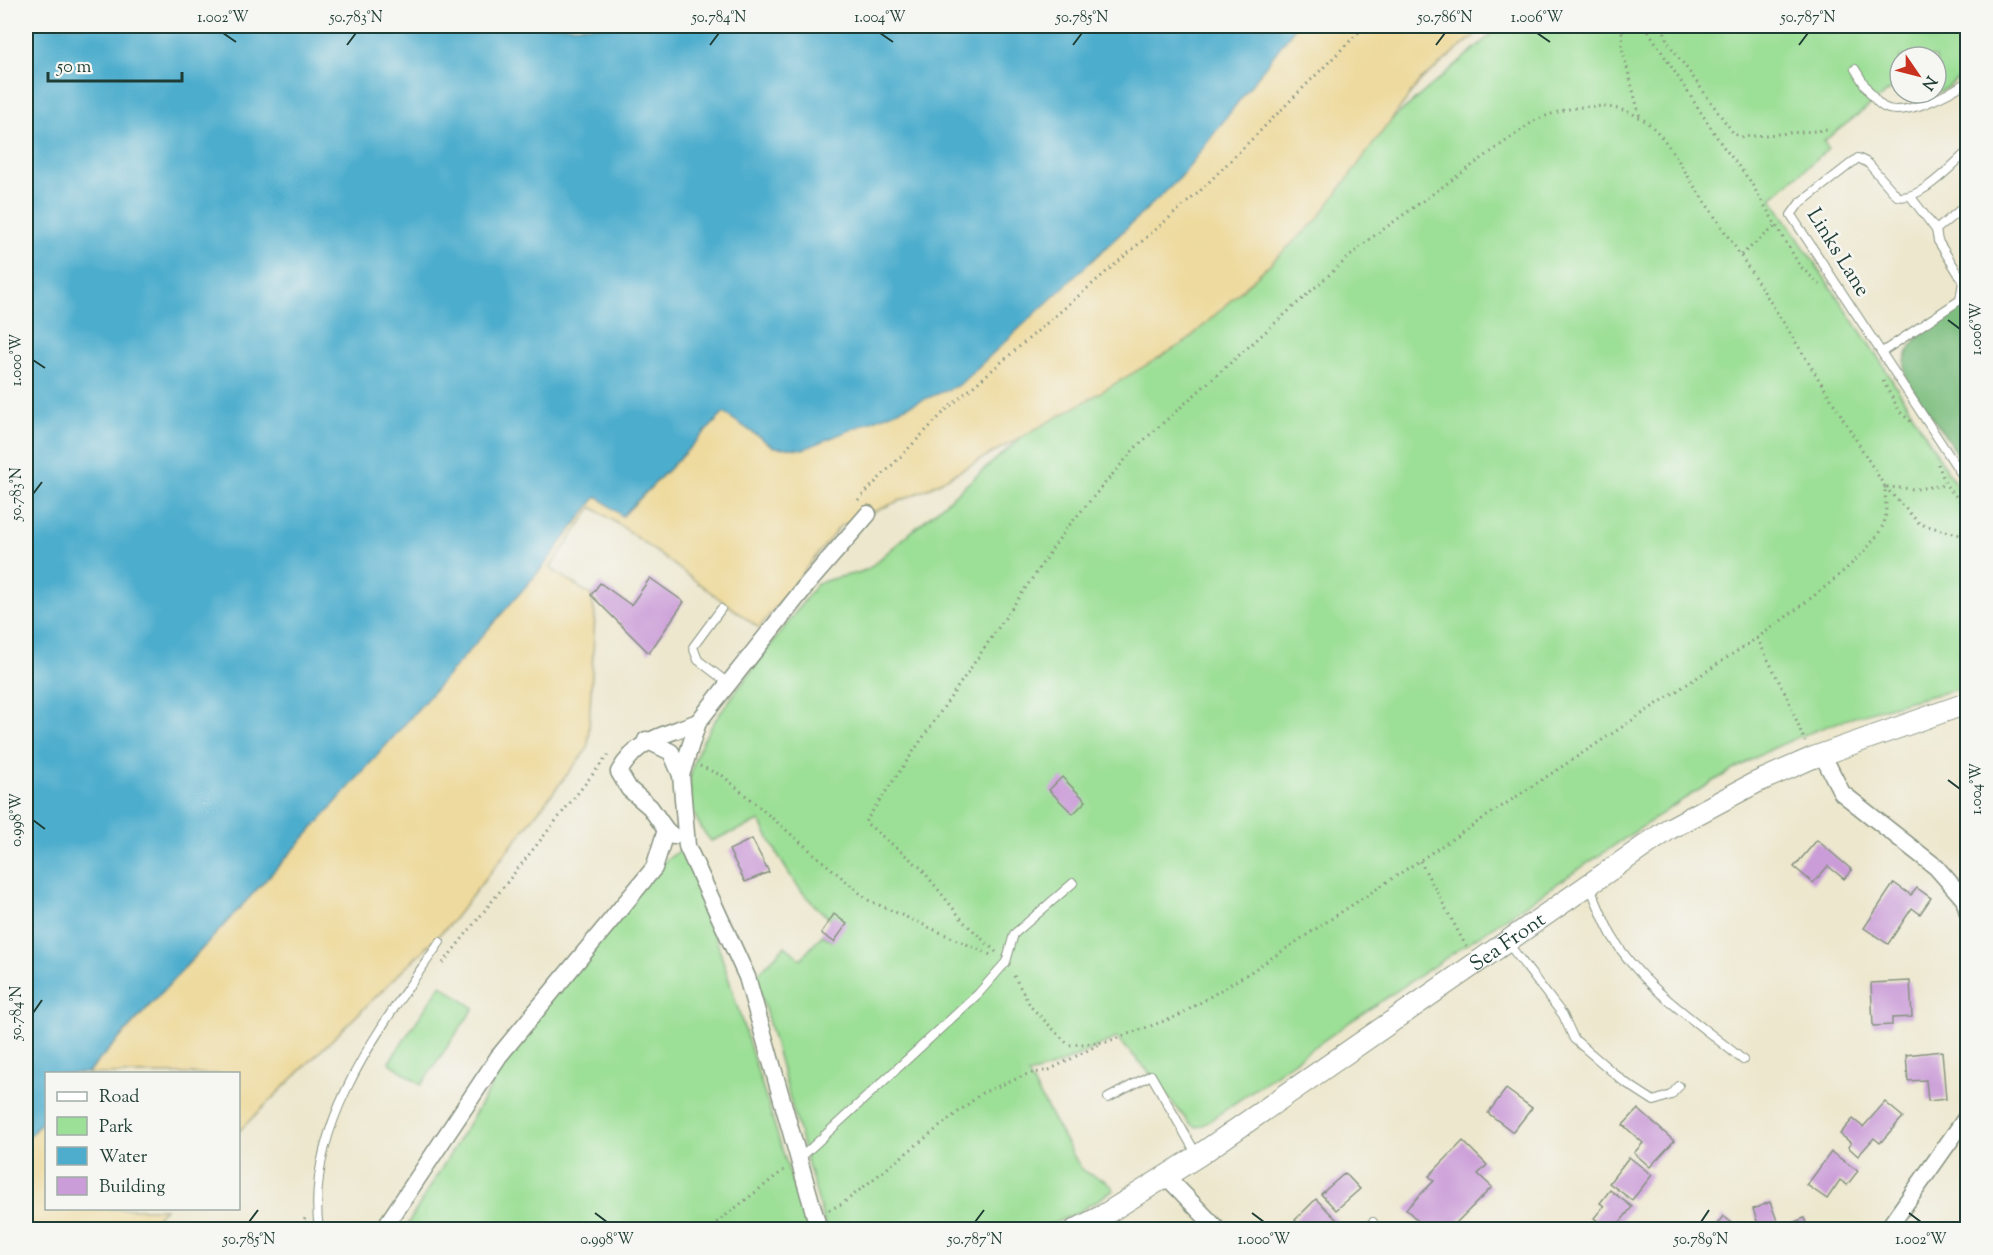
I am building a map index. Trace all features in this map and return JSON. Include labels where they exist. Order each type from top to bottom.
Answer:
[{"type":"street","points":[[817,1223],[747,977],[687,846],[683,767],[698,722],[868,514]]},
{"type":"street","name":"Sea Front","points":[[1075,1230],[1104,1215],[1198,1156],[1669,829],[1755,783],[1817,756],[1968,703]]},
{"type":"street","points":[[687,846],[666,831],[650,807],[628,789],[619,772],[629,755],[646,740],[698,722]]},
{"type":"street","points":[[646,740],[671,752],[683,767]]},
{"type":"street","points":[[1817,756],[1842,793],[1936,867],[1964,899],[1968,913]]},
{"type":"street","points":[[383,1230],[499,1056],[654,868],[666,831]]},
{"type":"street","points":[[1887,1230],[1968,1115]]},
{"type":"street","points":[[1166,1176],[1218,1230]]},
{"type":"lane","points":[[1855,69],[1876,100],[1887,109],[1909,110],[1951,93],[1968,81]]},
{"type":"lane","points":[[1882,352],[1956,305],[1963,295],[1963,281],[1938,241],[1936,230],[1911,197],[1968,152]]},
{"type":"lane","name":"Links Lane","points":[[1911,197],[1897,196],[1868,163],[1858,158],[1798,204],[1791,215],[1968,484]]},
{"type":"lane","points":[[1936,230],[1968,203]]},
{"type":"lane","points":[[721,609],[693,647],[698,660],[728,683]]},
{"type":"lane","points":[[798,1160],[978,994],[1006,962],[1014,934],[1073,883]]},
{"type":"lane","points":[[1588,885],[1613,937],[1632,963],[1652,984],[1743,1060]]},
{"type":"lane","points":[[319,1230],[316,1209],[321,1159],[349,1083],[365,1052],[440,942]]},
{"type":"lane","points":[[1507,942],[1563,1015],[1574,1039],[1607,1068],[1654,1101],[1671,1095],[1679,1086]]},
{"type":"lane","points":[[1108,1098],[1151,1076],[1198,1156]]},
{"type":"lane","points":[[1364,1230],[1373,1222]]},
{"type":"path","points":[[1622,26],[1622,48],[1640,117]]},
{"type":"path","points":[[1645,26],[1722,145],[1750,182],[1800,266],[1826,291]]},
{"type":"path","points":[[1663,26],[1667,41],[1734,134],[1741,137],[1827,130]]},
{"type":"path","points":[[1106,1042],[1069,1044],[1031,1007],[1006,962],[964,922],[921,868],[865,822],[1066,529],[1135,448],[1366,241],[1534,121],[1550,114],[1590,106],[1620,110],[1640,117],[1665,144],[1741,255],[1885,487],[1920,524],[1968,537]]},
{"type":"path","points":[[1741,255],[1776,226]]},
{"type":"path","points":[[1877,373],[1900,412],[1916,428]]},
{"type":"path","points":[[1935,455],[1946,485],[1968,510]]},
{"type":"path","points":[[1885,487],[1916,489],[1946,485]]},
{"type":"path","points":[[817,1223],[982,1093],[1028,1074],[1049,1070],[1106,1042],[1178,1016],[1249,973],[1757,638],[1828,586],[1869,545],[1885,521],[1885,487]]},
{"type":"path","points":[[1757,638],[1817,756]]},
{"type":"path","points":[[683,767],[723,776],[868,900],[1006,962]]},
{"type":"path","points":[[1420,861],[1475,964]]},
{"type":"path","points":[[707,1230],[798,1160]]},
{"type":"green space","points":[[1501,26],[1967,26],[1967,68],[1948,87],[1948,45],[1888,45],[1888,92],[1824,141],[1828,149],[1771,198],[1881,362],[1967,503],[1967,687],[1894,705],[1822,728],[1776,747],[1729,772],[1684,799],[1347,1024],[1202,1126],[1195,1127],[1189,1123],[1146,1069],[1117,1038],[1062,1063],[1028,1074],[1080,1167],[1107,1182],[1114,1190],[1077,1213],[1041,1229],[826,1229],[756,976],[785,946],[801,959],[822,935],[832,941],[842,928],[803,893],[785,868],[760,821],[711,841],[696,819],[690,796],[691,775],[697,753],[721,712],[816,585],[868,569]]},
{"type":"green space","points":[[1967,300],[1967,447],[1959,456],[1907,380],[1905,367],[1907,355],[1921,335],[1965,305]]},
{"type":"green space","points":[[687,846],[807,1229],[404,1230],[539,1008],[654,868]]},
{"type":"green space","points":[[441,985],[474,1008],[421,1085],[389,1062]]},
{"type":"sand","points":[[1296,26],[1486,26],[1420,81],[1316,221],[1187,341],[1079,405],[927,489],[840,526],[759,628],[592,507],[550,568],[591,595],[595,615],[588,748],[450,924],[240,1130],[240,1072],[89,1072],[308,834],[541,569],[597,496],[623,516],[724,413],[774,447],[1180,178]]},
{"type":"sand","points":[[45,1118],[45,1210],[164,1210],[145,1229],[26,1229],[26,1140]]},
{"type":"water","points":[[26,26],[1296,26],[1180,178],[959,385],[804,449],[774,447],[724,413],[622,516],[597,496],[541,569],[308,834],[88,1072],[45,1072],[45,1118],[26,1140]]},
{"type":"building","points":[[650,578],[684,602],[649,653],[591,595],[600,583],[631,605]]},
{"type":"building","points":[[1062,777],[1086,801],[1073,814],[1049,790]]},
{"type":"building","points":[[752,839],[769,872],[745,882],[729,850]]},
{"type":"building","points":[[1817,840],[1852,870],[1844,879],[1828,866],[1813,883],[1794,867]]},
{"type":"building","points":[[1894,883],[1911,895],[1917,888],[1931,898],[1920,914],[1912,908],[1888,944],[1864,928]]},
{"type":"building","points":[[834,914],[847,924],[834,942],[821,933]]},
{"type":"building","points":[[1910,981],[1912,1017],[1892,1018],[1892,1025],[1873,1026],[1871,983]]},
{"type":"building","points":[[1942,1051],[1946,1099],[1928,1101],[1926,1080],[1908,1081],[1906,1055]]},
{"type":"building","points":[[1506,1089],[1532,1108],[1513,1132],[1488,1113]]},
{"type":"building","points":[[1885,1102],[1903,1117],[1880,1143],[1874,1138],[1858,1156],[1848,1147],[1851,1143],[1840,1134],[1853,1119],[1863,1127]]},
{"type":"building","points":[[1638,1109],[1674,1141],[1650,1167],[1634,1153],[1643,1143],[1623,1125]]},
{"type":"building","points":[[1463,1141],[1487,1165],[1478,1174],[1492,1187],[1449,1230],[1427,1230],[1406,1209],[1434,1181],[1429,1176]]},
{"type":"building","points":[[1831,1152],[1858,1171],[1847,1185],[1840,1180],[1827,1199],[1807,1185]]},
{"type":"building","points":[[1629,1157],[1652,1175],[1632,1200],[1609,1183]]},
{"type":"building","points":[[1345,1173],[1360,1189],[1336,1210],[1321,1194]]},
{"type":"building","points":[[1610,1190],[1632,1207],[1614,1230],[1610,1230],[1594,1218],[1604,1206],[1600,1203]]},
{"type":"building","points":[[1316,1199],[1344,1227],[1341,1230],[1304,1230],[1295,1220]]},
{"type":"building","points":[[1770,1202],[1780,1228],[1804,1218],[1809,1230],[1760,1230],[1753,1209]]},
{"type":"building","points":[[1723,1216],[1742,1230],[1713,1230]]}]
